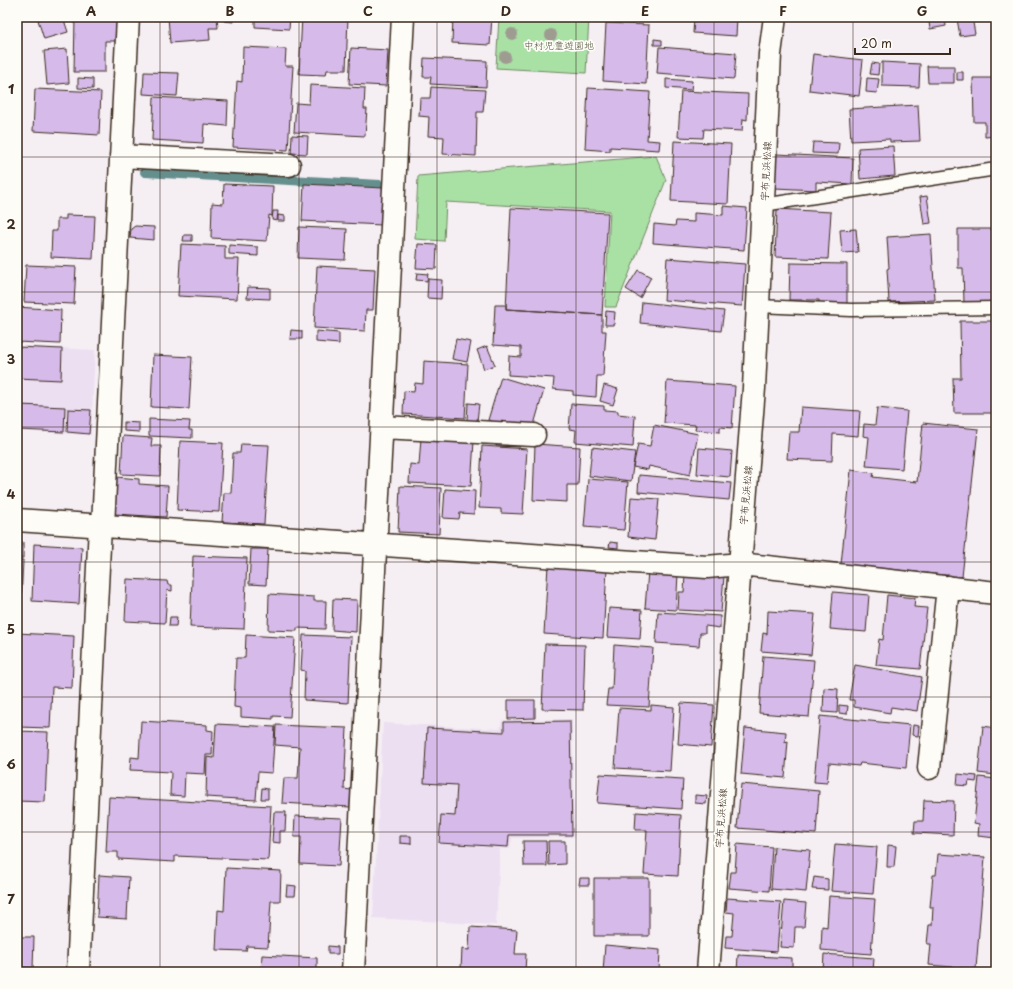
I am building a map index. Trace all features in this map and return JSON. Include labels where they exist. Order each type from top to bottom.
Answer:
[{"type":"street","points":[[78,972],[122,156],[128,17]]},
{"type":"street","points":[[353,972],[403,17]]},
{"type":"street","name":"宇布見浜松線","points":[[708,972],[754,388],[770,54],[775,17]]},
{"type":"street","points":[[122,156],[289,165]]},
{"type":"street","points":[[382,427],[534,436]]},
{"type":"street","points":[[17,520],[707,567],[740,564],[996,593]]},
{"type":"street","points":[[929,768],[948,587]]},
{"type":"lane","points":[[763,205],[996,169]]},
{"type":"lane","points":[[758,306],[851,310],[996,308]]},
{"type":"shaded area","points":[[17,346],[95,350],[91,435],[17,431]]},
{"type":"shaded area","points":[[572,719],[575,837],[512,838],[510,849],[500,849],[496,925],[373,918],[383,723],[500,729],[502,720]]},
{"type":"green space","name":"中村児童遊園地","points":[[499,17],[589,17],[586,73],[496,68]]},
{"type":"green space","points":[[656,156],[666,180],[616,307],[605,307],[610,211],[446,202],[444,241],[415,239],[418,176]]},
{"type":"building","points":[[48,17],[63,17],[68,32],[44,39],[38,20]]},
{"type":"building","points":[[75,17],[123,17],[122,41],[105,41],[105,72],[74,72]]},
{"type":"building","points":[[168,17],[217,17],[218,28],[209,28],[210,40],[170,43]]},
{"type":"building","points":[[224,17],[233,17],[233,22],[224,21]]},
{"type":"building","points":[[255,17],[290,17],[289,29],[255,27]]},
{"type":"building","points":[[302,17],[348,17],[346,70],[327,70],[326,75],[299,74]]},
{"type":"building","points":[[453,17],[492,17],[490,45],[452,43]]},
{"type":"building","points":[[694,17],[739,17],[737,18],[736,36],[693,33]]},
{"type":"building","points":[[930,17],[945,17],[946,26],[930,29],[929,22],[939,20],[938,18],[931,19]]},
{"type":"building","points":[[972,17],[975,34],[960,36],[957,19]]},
{"type":"building","points":[[606,23],[649,25],[646,84],[603,81]]},
{"type":"building","points":[[654,39],[662,40],[662,45],[654,45]]},
{"type":"building","points":[[243,47],[286,49],[285,66],[293,66],[288,150],[233,147],[237,81],[242,82]]},
{"type":"building","points":[[659,47],[736,53],[734,79],[657,73]]},
{"type":"building","points":[[351,48],[388,50],[386,86],[349,84]]},
{"type":"building","points":[[67,49],[69,83],[47,85],[44,51]]},
{"type":"building","points":[[813,54],[863,60],[859,96],[809,90]]},
{"type":"building","points":[[424,58],[487,61],[486,87],[430,84],[431,77],[423,77]]},
{"type":"building","points":[[882,62],[920,64],[919,87],[882,86]]},
{"type":"building","points":[[872,63],[879,64],[878,75],[870,74]]},
{"type":"building","points":[[927,66],[954,66],[954,83],[928,83]]},
{"type":"building","points":[[144,72],[179,73],[177,96],[143,94]]},
{"type":"building","points":[[957,72],[963,72],[963,80],[957,80]]},
{"type":"building","points":[[78,78],[93,79],[93,89],[78,88]]},
{"type":"building","points":[[867,78],[879,79],[877,93],[866,92]]},
{"type":"building","points":[[973,78],[996,78],[996,136],[985,137],[985,122],[974,122]]},
{"type":"building","points":[[666,79],[692,81],[691,90],[666,88]]},
{"type":"building","points":[[310,85],[365,88],[364,109],[367,109],[365,136],[294,132],[296,103],[309,104]]},
{"type":"building","points":[[431,87],[485,90],[483,112],[477,112],[476,156],[443,154],[444,137],[428,136],[429,117],[419,116],[420,98],[430,98]]},
{"type":"building","points":[[588,88],[650,92],[647,140],[660,141],[659,150],[610,147],[610,151],[585,149]]},
{"type":"building","points":[[35,89],[101,92],[99,135],[33,131]]},
{"type":"building","points":[[681,91],[748,94],[747,120],[743,119],[742,131],[704,129],[703,138],[678,137]]},
{"type":"building","points":[[154,97],[228,101],[227,126],[204,124],[203,143],[152,140]]},
{"type":"building","points":[[918,105],[920,141],[890,142],[890,139],[851,141],[849,109]]},
{"type":"building","points":[[292,135],[308,136],[307,154],[291,153]]},
{"type":"building","points":[[674,141],[731,144],[728,204],[671,201]]},
{"type":"building","points":[[813,142],[839,143],[838,154],[812,153]]},
{"type":"building","points":[[893,146],[895,176],[860,179],[858,148]]},
{"type":"building","points":[[776,154],[853,158],[852,184],[816,182],[816,190],[775,188]]},
{"type":"building","points":[[224,184],[273,186],[272,216],[269,215],[267,241],[211,238],[212,203],[223,204]]},
{"type":"building","points":[[304,184],[383,188],[382,225],[302,221]]},
{"type":"building","points":[[927,196],[931,223],[924,224],[920,197]]},
{"type":"building","points":[[723,206],[747,208],[744,250],[653,243],[654,224],[675,226],[676,221],[694,222],[694,213],[723,215]]},
{"type":"building","points":[[511,208],[608,213],[602,315],[506,309]]},
{"type":"building","points":[[777,209],[831,212],[828,259],[775,257]]},
{"type":"building","points":[[273,211],[278,211],[277,221],[272,220]]},
{"type":"building","points":[[66,215],[95,216],[93,259],[51,257],[52,231],[57,231],[57,219],[66,219]]},
{"type":"building","points":[[278,215],[285,216],[285,221],[278,221]]},
{"type":"building","points":[[135,226],[154,227],[154,240],[130,238],[131,229]]},
{"type":"building","points":[[299,227],[347,229],[345,260],[298,258]]},
{"type":"building","points":[[856,229],[858,252],[842,253],[840,230]]},
{"type":"building","points":[[958,229],[996,229],[996,302],[964,303],[963,268],[958,268]]},
{"type":"building","points":[[931,234],[935,300],[889,302],[887,237]]},
{"type":"building","points":[[184,235],[192,235],[192,241],[183,241]]},
{"type":"building","points":[[181,244],[225,246],[225,259],[239,259],[237,299],[178,296]]},
{"type":"building","points":[[418,244],[437,245],[436,269],[416,268]]},
{"type":"building","points":[[229,245],[258,247],[258,256],[229,254]]},
{"type":"building","points":[[667,258],[745,264],[742,306],[664,300]]},
{"type":"building","points":[[790,263],[847,264],[847,304],[819,303],[819,300],[789,300]]},
{"type":"building","points":[[26,265],[76,267],[74,304],[24,302]]},
{"type":"building","points":[[317,266],[375,269],[373,310],[366,310],[365,331],[314,328]]},
{"type":"building","points":[[638,270],[651,277],[640,298],[626,289]]},
{"type":"building","points":[[417,273],[428,274],[427,281],[416,280]]},
{"type":"building","points":[[428,279],[442,280],[441,299],[427,298]]},
{"type":"building","points":[[248,287],[270,288],[270,299],[247,298]]},
{"type":"building","points":[[642,302],[724,311],[721,331],[640,323]]},
{"type":"building","points":[[495,305],[506,305],[506,309],[602,315],[602,331],[606,331],[603,376],[597,376],[596,397],[573,395],[573,391],[553,389],[554,378],[508,375],[509,356],[521,357],[521,347],[493,345]]},
{"type":"building","points":[[17,307],[61,310],[60,344],[17,342]]},
{"type":"building","points":[[606,311],[615,312],[614,325],[605,325]]},
{"type":"building","points":[[960,321],[996,321],[996,413],[954,413],[953,378],[961,378]]},
{"type":"building","points":[[291,330],[302,331],[302,339],[290,339]]},
{"type":"building","points":[[316,331],[339,333],[339,344],[316,342]]},
{"type":"building","points":[[456,339],[471,342],[467,362],[452,359]]},
{"type":"building","points":[[487,346],[495,365],[484,369],[477,350]]},
{"type":"building","points":[[17,347],[62,349],[61,380],[17,378]]},
{"type":"building","points":[[153,355],[192,357],[189,409],[151,407]]},
{"type":"building","points":[[424,361],[468,364],[465,418],[403,414],[404,391],[414,392],[415,383],[423,384]]},
{"type":"building","points":[[501,377],[544,390],[533,428],[514,427],[488,420]]},
{"type":"building","points":[[667,381],[735,386],[732,428],[720,427],[720,432],[695,430],[696,425],[664,423]]},
{"type":"building","points":[[604,385],[618,389],[613,405],[600,401]]},
{"type":"building","points":[[468,403],[479,404],[477,421],[467,420]]},
{"type":"building","points":[[571,404],[604,406],[604,410],[618,411],[618,414],[635,416],[633,447],[575,442],[576,430],[569,429]]},
{"type":"building","points":[[20,405],[65,407],[64,432],[18,430]]},
{"type":"building","points":[[801,407],[860,411],[858,436],[833,434],[832,461],[787,459],[789,432],[799,432]]},
{"type":"building","points":[[877,408],[907,411],[902,469],[866,466],[869,437],[863,436],[864,424],[875,425]]},
{"type":"building","points":[[68,409],[91,410],[89,434],[67,432]]},
{"type":"building","points":[[149,419],[190,421],[189,430],[192,430],[192,438],[149,436]]},
{"type":"building","points":[[124,422],[139,423],[139,432],[124,431]]},
{"type":"building","points":[[923,423],[978,429],[962,577],[841,564],[851,470],[874,473],[873,477],[917,482]]},
{"type":"building","points":[[654,425],[698,434],[690,475],[649,466],[648,470],[633,467],[638,444],[650,446]]},
{"type":"building","points":[[123,436],[152,438],[151,446],[161,446],[160,476],[121,474]]},
{"type":"building","points":[[421,438],[474,441],[471,486],[409,483],[410,464],[419,465]]},
{"type":"building","points":[[180,441],[223,443],[219,512],[177,510]]},
{"type":"building","points":[[496,442],[520,443],[520,447],[496,446]]},
{"type":"building","points":[[241,444],[269,445],[264,524],[222,522],[224,493],[231,493],[233,453],[240,453]]},
{"type":"building","points":[[535,444],[580,447],[578,485],[567,485],[567,502],[533,500]]},
{"type":"building","points":[[482,446],[527,449],[523,514],[501,513],[501,509],[479,508]]},
{"type":"building","points":[[592,447],[635,452],[631,481],[589,476]]},
{"type":"building","points":[[699,448],[732,451],[730,477],[697,474]]},
{"type":"building","points":[[639,475],[731,483],[729,500],[638,492]]},
{"type":"building","points":[[116,477],[139,479],[139,484],[168,486],[166,517],[114,514]]},
{"type":"building","points":[[588,479],[628,482],[624,530],[584,527]]},
{"type":"building","points":[[400,486],[441,488],[439,534],[398,532]]},
{"type":"building","points":[[445,489],[475,491],[474,514],[460,513],[459,519],[443,518]]},
{"type":"building","points":[[631,497],[659,499],[655,540],[628,537]]},
{"type":"building","points":[[17,542],[23,542],[23,558],[17,558]]},
{"type":"building","points":[[610,542],[618,543],[618,548],[609,547]]},
{"type":"building","points":[[34,544],[82,547],[79,604],[32,601]]},
{"type":"building","points":[[251,549],[268,549],[266,585],[249,584]]},
{"type":"building","points":[[193,556],[247,558],[244,629],[190,627]]},
{"type":"building","points":[[17,560],[23,560],[20,625],[17,625]]},
{"type":"building","points":[[548,565],[607,569],[603,638],[544,634]]},
{"type":"building","points":[[648,571],[678,574],[676,610],[645,608]]},
{"type":"building","points":[[685,574],[724,576],[721,612],[678,610],[679,592],[684,592]]},
{"type":"building","points":[[127,579],[167,581],[168,585],[172,585],[172,591],[167,590],[165,623],[125,621]]},
{"type":"building","points":[[833,592],[869,595],[866,632],[830,629]]},
{"type":"building","points":[[269,594],[314,597],[314,601],[326,601],[325,629],[297,628],[297,631],[268,630]]},
{"type":"building","points":[[887,595],[915,598],[914,607],[927,608],[920,669],[876,665],[879,639],[883,640]]},
{"type":"building","points":[[333,599],[357,600],[356,632],[332,630]]},
{"type":"building","points":[[609,608],[642,610],[640,639],[607,637]]},
{"type":"building","points":[[768,611],[815,614],[811,655],[761,651],[763,633],[767,634]]},
{"type":"building","points":[[658,612],[720,616],[720,628],[705,626],[705,633],[700,633],[699,646],[656,643]]},
{"type":"building","points":[[170,617],[177,617],[176,626],[169,626]]},
{"type":"building","points":[[17,633],[74,636],[72,688],[52,687],[50,728],[17,727]]},
{"type":"building","points":[[246,635],[295,638],[290,717],[273,716],[273,719],[241,717],[241,708],[234,707],[236,658],[245,658]]},
{"type":"building","points":[[303,635],[351,637],[348,703],[304,700],[305,671],[301,670]]},
{"type":"building","points":[[545,644],[585,645],[583,710],[542,709]]},
{"type":"building","points":[[614,645],[653,648],[649,707],[606,705],[608,689],[612,689]]},
{"type":"building","points":[[763,656],[814,660],[809,717],[759,713]]},
{"type":"building","points":[[855,665],[922,677],[917,711],[891,707],[890,713],[854,707],[854,700],[849,700]]},
{"type":"building","points":[[824,688],[838,689],[837,713],[823,712]]},
{"type":"building","points":[[508,700],[535,700],[535,718],[508,719]]},
{"type":"building","points":[[681,703],[714,705],[711,747],[678,744]]},
{"type":"building","points":[[651,705],[674,707],[670,771],[615,768],[619,708],[651,710]]},
{"type":"building","points":[[839,705],[848,706],[847,714],[839,713]]},
{"type":"building","points":[[820,716],[910,725],[906,768],[860,763],[859,766],[829,763],[827,783],[814,782]]},
{"type":"building","points":[[141,721],[207,725],[207,730],[213,731],[212,755],[206,755],[205,774],[185,773],[184,796],[170,795],[171,772],[130,770],[131,757],[139,758]]},
{"type":"building","points":[[570,721],[572,835],[509,835],[508,847],[439,843],[441,815],[455,816],[457,785],[424,783],[427,728],[504,732],[504,722]]},
{"type":"building","points":[[216,724],[275,727],[272,773],[258,772],[256,800],[206,797],[207,757],[214,758]]},
{"type":"building","points":[[276,725],[347,728],[344,789],[351,790],[350,807],[282,803],[284,778],[298,778],[300,747],[275,745]]},
{"type":"building","points":[[913,725],[919,726],[918,736],[912,735]]},
{"type":"building","points":[[983,726],[996,728],[996,775],[978,773]]},
{"type":"building","points":[[745,728],[786,732],[785,742],[788,741],[785,778],[741,774]]},
{"type":"building","points":[[17,731],[48,732],[45,802],[17,801]]},
{"type":"building","points":[[600,774],[683,779],[681,809],[597,803]]},
{"type":"building","points":[[958,774],[977,776],[976,782],[969,781],[968,786],[957,785]]},
{"type":"building","points":[[979,777],[996,779],[996,838],[978,836],[979,824],[974,823]]},
{"type":"building","points":[[741,784],[819,791],[816,834],[737,828]]},
{"type":"building","points":[[262,788],[268,789],[268,799],[261,799]]},
{"type":"building","points":[[695,795],[707,796],[706,804],[695,803]]},
{"type":"building","points":[[109,797],[271,806],[268,860],[175,856],[175,862],[118,859],[118,852],[106,852]]},
{"type":"building","points":[[924,800],[954,801],[953,835],[914,833],[915,821],[923,821]]},
{"type":"building","points":[[274,812],[286,812],[285,831],[280,831],[280,843],[272,842]]},
{"type":"building","points":[[636,812],[681,815],[678,876],[644,874],[647,830],[635,830]]},
{"type":"building","points":[[295,816],[342,818],[339,866],[300,864],[301,837],[294,837]]},
{"type":"building","points":[[400,836],[411,836],[411,844],[400,843]]},
{"type":"building","points":[[523,841],[546,841],[547,866],[524,866]]},
{"type":"building","points":[[548,841],[565,841],[565,864],[549,865]]},
{"type":"building","points":[[737,844],[772,847],[769,891],[729,888],[731,872],[735,872]]},
{"type":"building","points":[[835,844],[877,847],[873,894],[831,891]]},
{"type":"building","points":[[888,845],[896,846],[894,867],[887,867]]},
{"type":"building","points":[[774,847],[810,850],[806,892],[771,889]]},
{"type":"building","points":[[938,854],[985,857],[976,969],[929,965],[931,944],[927,944],[929,925],[932,925],[933,907],[930,907],[933,875],[936,875]]},
{"type":"building","points":[[226,868],[281,871],[280,901],[271,901],[268,947],[247,946],[246,951],[216,950],[218,910],[224,911]]},
{"type":"building","points":[[99,875],[129,877],[127,919],[97,917]]},
{"type":"building","points":[[814,877],[828,879],[828,890],[812,889]]},
{"type":"building","points":[[580,878],[589,878],[589,885],[579,885]]},
{"type":"building","points":[[594,878],[649,878],[649,936],[594,936]]},
{"type":"building","points":[[287,885],[296,886],[295,896],[286,896]]},
{"type":"building","points":[[829,896],[875,899],[871,954],[821,950],[822,926],[827,927]]},
{"type":"building","points":[[727,898],[781,902],[777,952],[725,948],[726,936],[732,936],[734,913],[726,912]]},
{"type":"building","points":[[784,901],[806,903],[804,927],[795,927],[794,948],[780,947]]},
{"type":"building","points":[[470,927],[517,930],[515,954],[526,954],[525,972],[484,972],[484,970],[461,969],[462,949],[469,950]]},
{"type":"building","points":[[17,937],[34,937],[33,968],[17,967]]},
{"type":"building","points":[[605,945],[660,950],[659,972],[603,972]]},
{"type":"building","points":[[328,946],[338,947],[338,954],[328,954]]},
{"type":"building","points":[[824,954],[874,958],[873,972],[817,972],[817,969],[823,970]]},
{"type":"building","points":[[262,955],[317,958],[317,972],[261,972]]},
{"type":"building","points":[[738,955],[792,958],[792,972],[737,972]]},
{"type":"waterway","points":[[145,172],[380,185]]}]
